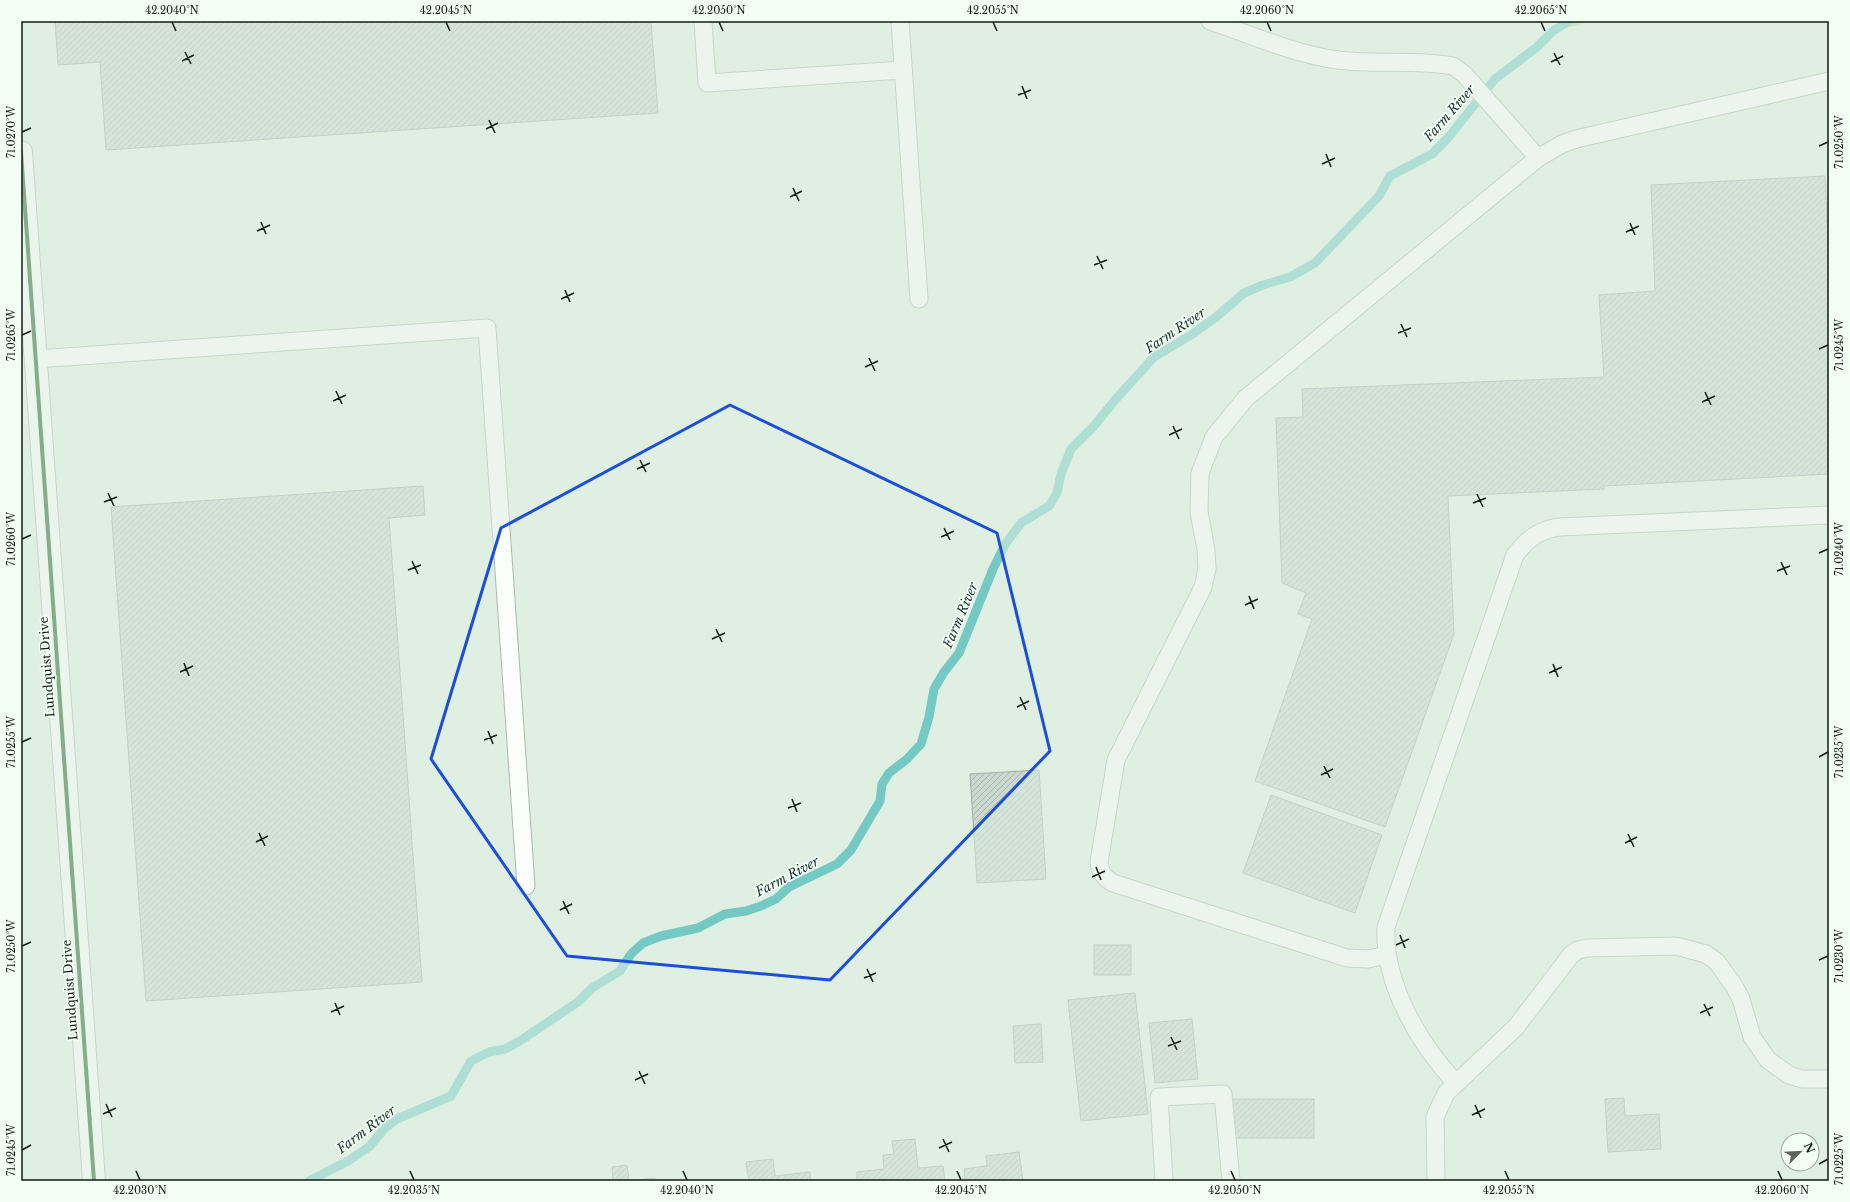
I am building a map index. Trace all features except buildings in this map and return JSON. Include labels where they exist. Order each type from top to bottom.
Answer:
[{"type":"street","name":"Lundquist Drive","points":[[21,152],[94,1181]]},
{"type":"lane","points":[[702,21],[707,83],[903,70]]},
{"type":"lane","points":[[900,21],[919,299]]},
{"type":"lane","points":[[1210,21],[1286,47],[1324,58],[1453,66],[1464,74],[1538,158]]},
{"type":"lane","points":[[1387,955],[1368,959],[1347,958],[1113,883],[1107,880],[1100,869],[1099,862],[1116,760],[1203,587],[1208,569],[1199,512],[1200,473],[1214,437],[1246,398],[1538,158],[1562,144],[1576,139],[1829,81]]},
{"type":"lane","points":[[36,359],[487,328],[526,886]]},
{"type":"lane","points":[[1456,1083],[1429,1052],[1417,1032],[1398,993],[1387,955],[1385,942],[1389,916],[1509,568],[1522,546],[1539,532],[1560,527],[1829,515]]},
{"type":"lane","points":[[1436,1181],[1435,1117],[1446,1094],[1516,1026],[1571,955],[1578,950],[1592,947],[1654,945],[1676,946],[1706,954],[1717,962],[1741,999],[1752,1037],[1768,1060],[1789,1075],[1802,1079],[1829,1079]]},
{"type":"lane","points":[[1164,1181],[1159,1097],[1223,1094],[1231,1181]]},
{"type":"highlighted area","points":[[730,405],[997,533],[1050,751],[830,980],[567,956],[431,759],[501,528]]},
{"type":"green space","points":[[1559,21],[1592,21],[1566,28]]},
{"type":"waterway","name":"Farm River","points":[[309,1181],[348,1161],[369,1147],[384,1129],[397,1119],[451,1096],[471,1061],[489,1052],[505,1049],[520,1041],[578,1002],[592,988],[620,971],[631,954],[643,943],[661,936],[698,928],[725,914],[746,911],[761,906],[776,899],[789,887],[837,864],[851,850],[880,801],[882,784],[889,773],[907,759],[921,744],[929,717],[934,689],[944,672],[959,653],[993,569],[1006,543],[1021,523],[1049,506],[1057,493],[1061,474],[1071,449],[1094,426],[1115,400],[1154,357],[1191,335],[1215,318],[1244,293],[1263,285],[1290,277],[1315,263],[1379,196],[1390,176],[1432,154],[1447,139],[1495,79],[1537,47],[1553,31],[1569,21]]},
{"type":"cycle path","points":[[21,152],[94,1181]]}]
